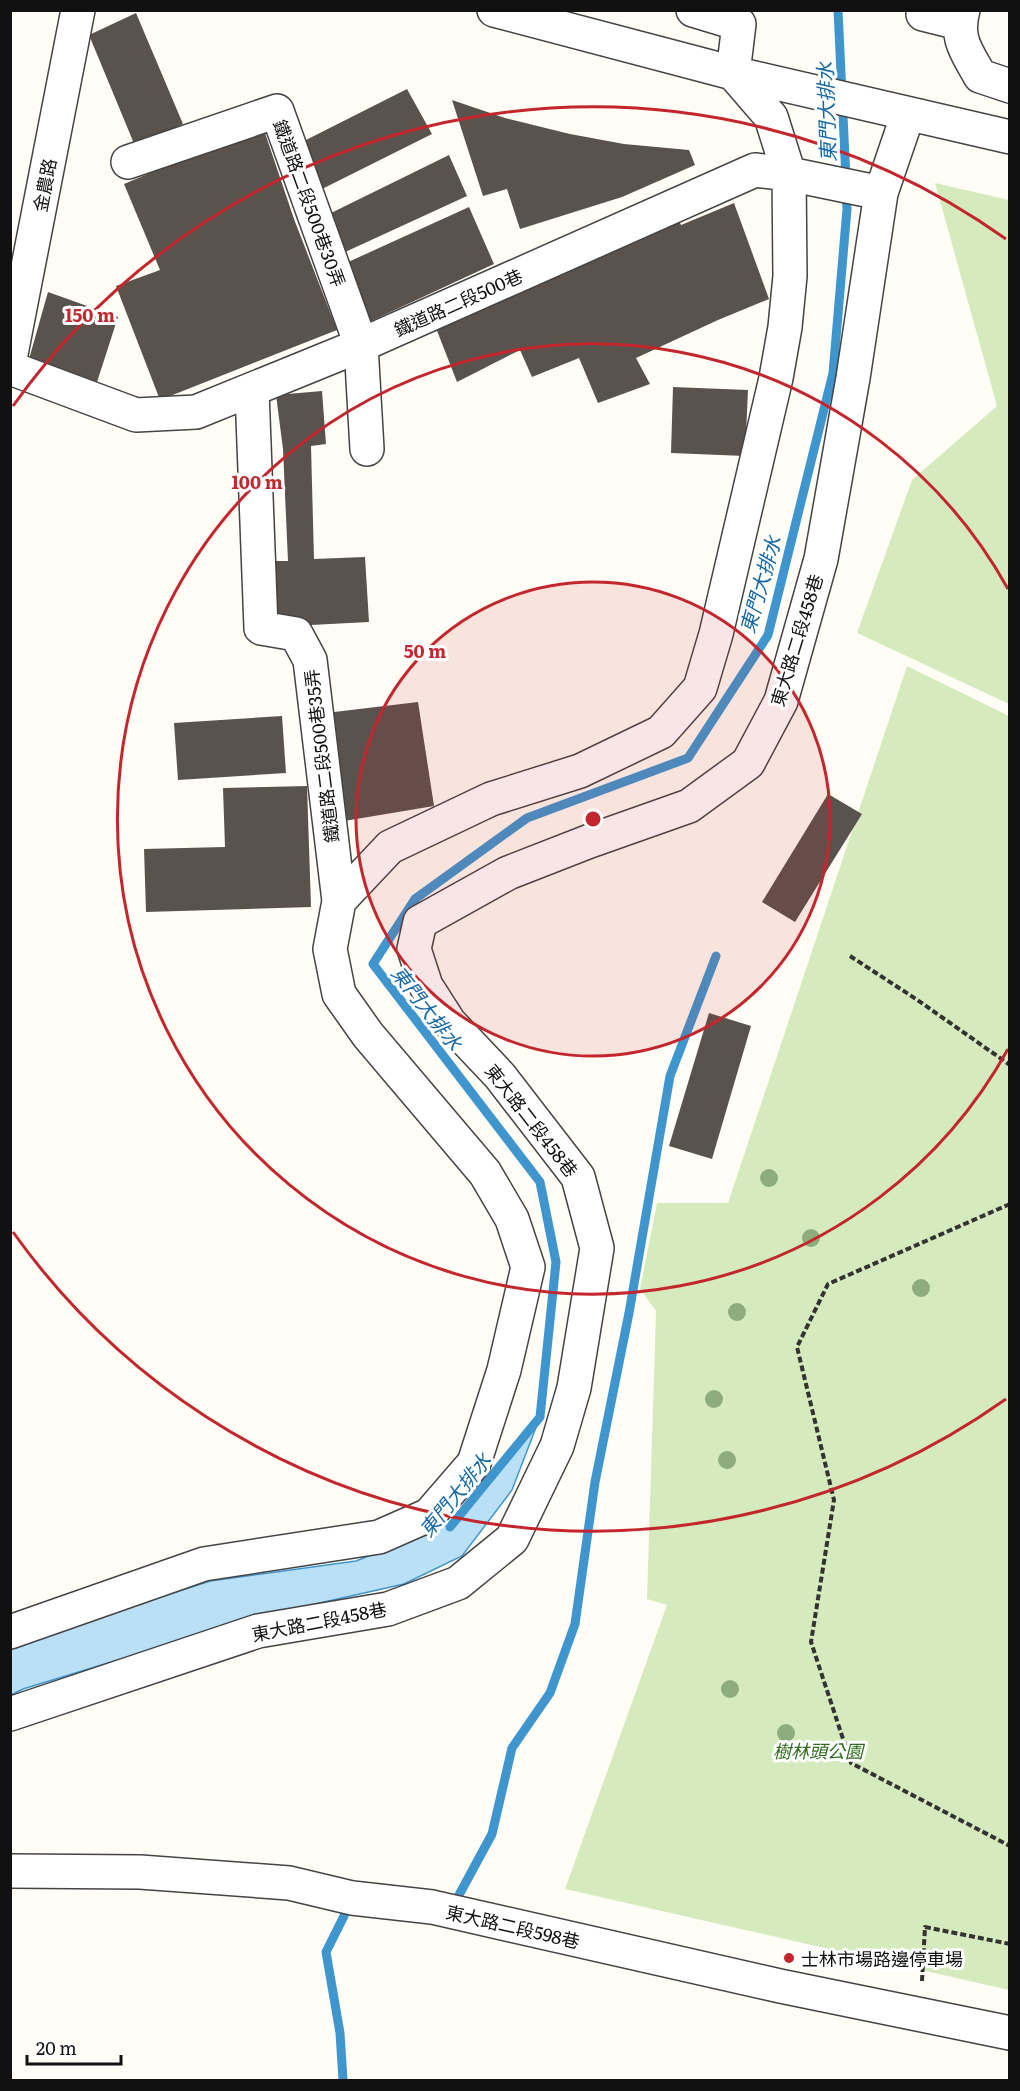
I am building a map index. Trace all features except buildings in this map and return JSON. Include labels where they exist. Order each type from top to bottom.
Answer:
[{"type":"street","name":"金農路","points":[[10,359],[78,10]]},
{"type":"street","points":[[494,10],[733,73],[1010,137]]},
{"type":"street","points":[[10,1632],[204,1564],[379,1537],[429,1515],[474,1463],[504,1370],[528,1267],[512,1219],[485,1173],[375,1043],[339,994],[330,949],[339,902],[390,847],[491,799],[580,771],[661,732],[700,688],[716,634],[778,368],[790,276],[789,174],[771,117],[733,73],[740,24],[693,10]]},
{"type":"street","points":[[924,10],[923,14],[961,17],[961,43],[980,76],[1010,86]]},
{"type":"street","name":"鐵道路二段500巷30弄","points":[[128,162],[277,111],[361,345],[367,449]]},
{"type":"street","name":"東大路二段458巷","points":[[10,1714],[258,1631],[388,1609],[458,1583],[512,1539],[557,1446],[574,1388],[597,1248],[578,1177],[500,1076],[449,1022],[426,986],[414,950],[420,922],[508,873],[689,806],[748,762],[781,701],[821,559],[853,378],[881,193],[908,114]]},
{"type":"street","name":"鐵道路二段500巷","points":[[10,368],[136,415],[196,412],[361,345],[755,170],[789,174],[881,193]]},
{"type":"street","name":"鐵道路二段500巷35弄","points":[[252,391],[261,628],[296,634],[310,660],[339,902]]},
{"type":"street","name":"東大路二段598巷","points":[[10,1871],[140,1872],[289,1883],[352,1898],[432,1907],[780,1986],[1010,2033]]},
{"type":"path","points":[[850,956],[1010,1065]]},
{"type":"path","points":[[1010,1204],[828,1284],[797,1347],[834,1500],[811,1642],[851,1763],[1010,1846]]},
{"type":"path","points":[[920,2015],[925,1927],[1010,1944]]},
{"type":"green space","points":[[935,183],[1009,200],[1009,704],[857,633],[912,480],[997,406]]},
{"type":"green space","name":"樹林頭公園","points":[[907,666],[1009,716],[1009,1990],[565,1889],[667,1605],[647,1599],[656,1311],[640,1289],[657,1203],[728,1203]]},
{"type":"water","points":[[540,1417],[512,1490],[462,1556],[404,1584],[262,1616],[23,1689],[11,1695],[11,1645],[210,1581],[356,1561],[454,1522]]},
{"type":"waterway","name":"東門大排水","points":[[838,10],[846,179]]},
{"type":"waterway","name":"東門大排水","points":[[450,1527],[540,1417],[556,1262],[540,1182],[373,964],[415,899],[527,818],[688,758],[768,635],[833,373],[847,209],[846,193]]},
{"type":"waterway","points":[[459,1895],[492,1834],[512,1748],[550,1693],[575,1624],[595,1482],[629,1313],[670,1076],[716,956]]},
{"type":"waterway","points":[[343,2080],[340,2033],[326,1952],[344,1916]]},
{"type":"place","name":"士林市場路邊停車場","points":[[789,1958]]}]
